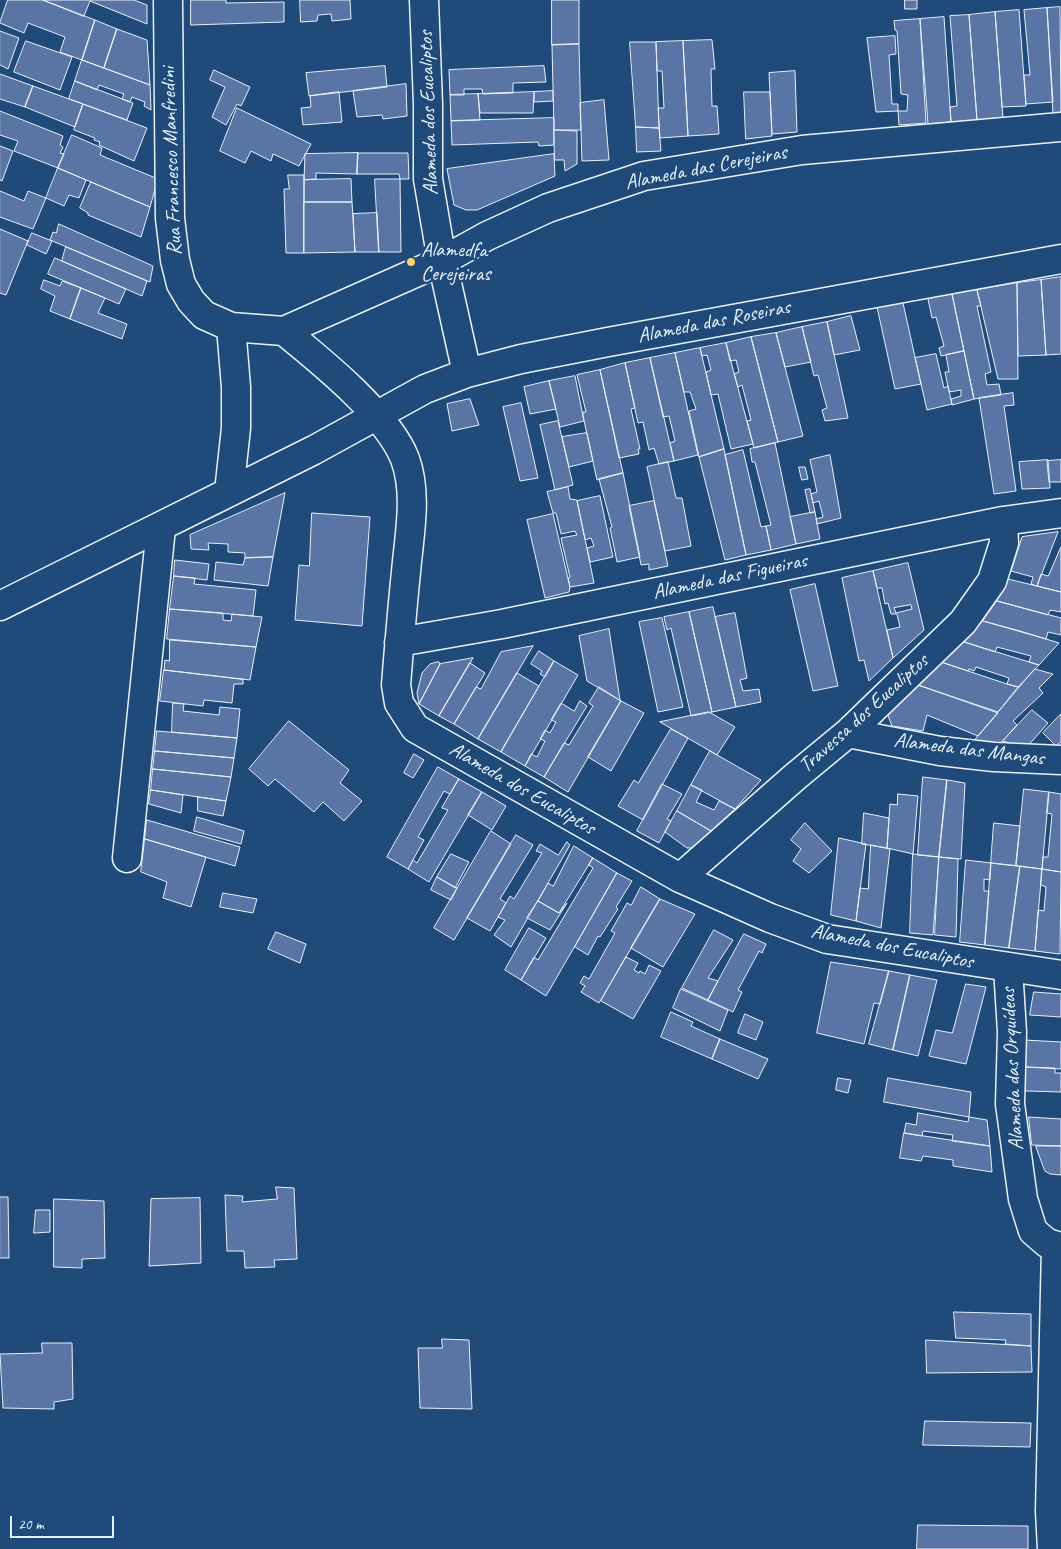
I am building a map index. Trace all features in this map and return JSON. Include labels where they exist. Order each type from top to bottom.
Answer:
[{"type":"street","name":"Rua Francesco Manfredini","points":[[168,0],[170,218],[175,260],[181,284],[191,301],[204,314],[231,327]]},
{"type":"street","name":"Alameda dos Eucaliptos","points":[[424,0],[428,104],[428,179],[442,261],[467,373]]},
{"type":"street","name":"Alameda das Cerejeiras","points":[[231,327],[284,331],[442,261],[488,236],[548,208],[644,176],[802,150],[1061,127]]},
{"type":"street","name":"Alameda das Roseiras","points":[[161,528],[314,450],[425,389],[467,373],[521,359],[608,342],[1061,259]]},
{"type":"street","points":[[229,492],[236,428],[236,388],[231,327]]},
{"type":"street","name":"Alameda dos Eucaliptos","points":[[284,331],[332,369],[393,436],[405,459],[412,484],[396,686],[399,703],[415,728],[680,878],[770,918],[827,939],[1061,975]]},
{"type":"street","name":"Alameda das Figueiras","points":[[399,642],[502,624],[1003,521],[1061,513]]},
{"type":"street","name":"Travessa dos Eucaliptos","points":[[680,878],[796,776],[848,734],[963,622],[992,581],[1004,543],[1003,521]]},
{"type":"street","points":[[0,606],[161,528]]},
{"type":"street","points":[[127,858],[161,528]]},
{"type":"street","name":"Alameda das Mangas","points":[[848,734],[940,751],[994,757],[1061,760]]},
{"type":"street","name":"Alameda das Orquídeas","points":[[1008,968],[1012,1032],[1010,1104],[1023,1199],[1033,1231],[1047,1243],[1058,1246],[1050,1511],[1052,1549]]},
{"type":"building","points":[[8,0],[43,0],[95,20],[82,60],[60,52],[65,37],[28,23],[24,33],[0,23]]},
{"type":"building","points":[[43,0],[134,0],[147,5],[147,24],[90,1],[84,16]]},
{"type":"building","points":[[191,0],[226,0],[226,3],[284,2],[284,22],[191,25]]},
{"type":"building","points":[[300,0],[350,0],[351,19],[332,21],[331,14],[318,15],[317,21],[301,22]]},
{"type":"building","points":[[552,0],[579,0],[579,44],[552,45]]},
{"type":"building","points":[[905,0],[917,0],[917,9],[905,9]]},
{"type":"building","points":[[1060,7],[1061,113],[1053,114],[1047,8]]},
{"type":"building","points":[[1047,8],[1053,102],[1026,104],[1024,75],[1030,75],[1024,10]]},
{"type":"building","points":[[1019,10],[1026,106],[1002,107],[995,12]]},
{"type":"building","points":[[995,12],[1003,118],[977,120],[969,15]]},
{"type":"building","points":[[969,15],[977,120],[951,122],[950,107],[957,106],[950,16]]},
{"type":"building","points":[[944,17],[951,122],[928,124],[920,19]]},
{"type":"building","points":[[920,19],[926,123],[899,125],[898,111],[907,111],[908,95],[901,94],[897,31],[895,30],[894,21]]},
{"type":"building","points":[[95,20],[117,29],[104,68],[82,60]]},
{"type":"building","points":[[117,29],[147,40],[150,85],[104,68]]},
{"type":"building","points":[[0,31],[19,38],[8,69],[0,65]]},
{"type":"building","points":[[895,36],[896,54],[889,55],[892,104],[898,104],[898,111],[876,112],[867,38]]},
{"type":"building","points":[[712,40],[715,69],[711,69],[712,106],[717,106],[719,134],[688,136],[683,41]]},
{"type":"building","points":[[26,41],[72,57],[60,90],[14,72]]},
{"type":"building","points":[[683,41],[688,136],[660,138],[658,108],[664,108],[662,71],[657,71],[656,42]]},
{"type":"building","points":[[630,42],[656,42],[659,128],[636,127]]},
{"type":"building","points":[[579,44],[581,130],[554,130],[552,45]]},
{"type":"building","points":[[82,60],[150,85],[151,110],[144,106],[145,102],[132,97],[130,102],[122,99],[124,94],[99,85],[97,90],[75,81]]},
{"type":"building","points":[[385,66],[387,87],[309,96],[306,73]]},
{"type":"building","points":[[544,66],[546,82],[513,83],[513,93],[483,94],[482,89],[464,89],[464,95],[450,95],[449,70]]},
{"type":"building","points":[[214,70],[250,87],[241,106],[237,104],[226,125],[212,117],[225,87],[210,80]]},
{"type":"building","points":[[795,71],[797,132],[772,134],[769,73]]},
{"type":"building","points":[[0,74],[33,86],[25,107],[0,99]]},
{"type":"building","points":[[75,81],[133,103],[127,120],[69,99]]},
{"type":"building","points":[[406,84],[407,116],[383,119],[382,115],[357,117],[353,91]]},
{"type":"building","points":[[33,86],[83,104],[75,127],[25,107]]},
{"type":"building","points":[[553,91],[553,101],[534,102],[534,92]]},
{"type":"building","points":[[339,92],[342,122],[303,125],[301,108],[311,107],[310,96]]},
{"type":"building","points":[[534,92],[533,113],[480,113],[478,94]]},
{"type":"building","points":[[744,92],[770,92],[772,136],[746,139]]},
{"type":"building","points":[[478,94],[480,120],[451,121],[450,95]]},
{"type":"building","points":[[604,100],[609,160],[582,161],[580,103]]},
{"type":"building","points":[[83,104],[147,128],[134,161],[99,145],[100,142],[94,140],[95,138],[74,130]]},
{"type":"building","points":[[237,108],[311,144],[299,166],[273,154],[271,161],[251,151],[245,163],[220,151]]},
{"type":"building","points":[[0,111],[63,136],[60,145],[63,147],[60,153],[64,154],[58,168],[14,151],[18,141],[0,135]]},
{"type":"building","points":[[554,118],[554,145],[539,146],[538,142],[452,145],[451,121]]},
{"type":"building","points":[[636,127],[659,128],[661,151],[637,152]]},
{"type":"building","points":[[554,130],[577,131],[577,164],[565,171],[564,160],[555,160]]},
{"type":"building","points":[[72,135],[102,148],[100,155],[158,179],[150,207],[58,168]]},
{"type":"building","points":[[0,146],[13,151],[2,181],[0,180]]},
{"type":"building","points":[[358,153],[408,153],[409,179],[400,179],[399,174],[357,174]]},
{"type":"building","points":[[358,153],[357,174],[316,173],[316,179],[304,180],[305,154]]},
{"type":"building","points":[[554,154],[555,176],[477,210],[466,210],[454,205],[447,169]]},
{"type":"building","points":[[58,168],[86,180],[79,198],[69,195],[64,206],[46,198]]},
{"type":"building","points":[[288,175],[304,175],[304,253],[286,253],[284,189],[289,189]]},
{"type":"building","points":[[351,179],[352,202],[304,202],[304,180]]},
{"type":"building","points":[[375,179],[400,179],[401,252],[379,252]]},
{"type":"building","points":[[91,182],[150,207],[141,237],[88,215],[88,213],[80,208]]},
{"type":"building","points":[[0,191],[24,201],[28,191],[46,198],[33,229],[0,217]]},
{"type":"building","points":[[304,202],[352,202],[355,252],[304,253]]},
{"type":"building","points":[[377,213],[379,252],[355,252],[353,214]]},
{"type":"building","points":[[59,224],[153,266],[150,282],[50,240],[53,232],[56,233]]},
{"type":"building","points":[[0,229],[28,241],[6,295],[0,293]]},
{"type":"building","points":[[32,233],[52,241],[46,254],[27,245]]},
{"type":"building","points":[[66,247],[147,281],[142,296],[62,261]]},
{"type":"building","points":[[55,258],[126,289],[119,304],[48,274]]},
{"type":"building","points":[[1061,277],[1061,354],[1046,355],[1041,280]]},
{"type":"building","points":[[44,280],[60,286],[62,281],[81,288],[70,319],[50,311],[55,296],[41,289]]},
{"type":"building","points":[[1041,280],[1046,355],[1018,356],[1017,283]]},
{"type":"building","points":[[1017,283],[1018,379],[998,379],[977,290]]},
{"type":"building","points":[[81,288],[105,298],[98,313],[127,324],[122,339],[70,319]]},
{"type":"building","points":[[977,290],[981,306],[977,306],[991,372],[985,374],[987,385],[999,384],[1001,395],[974,399],[952,294]]},
{"type":"building","points":[[952,294],[964,351],[941,356],[939,348],[944,346],[936,317],[932,318],[928,299]]},
{"type":"building","points":[[903,303],[921,384],[895,389],[877,307]]},
{"type":"building","points":[[851,316],[860,350],[834,355],[827,322]]},
{"type":"building","points":[[827,322],[848,418],[825,421],[822,410],[827,408],[818,375],[814,376],[802,327]]},
{"type":"building","points":[[802,327],[811,362],[785,367],[776,333]]},
{"type":"building","points":[[776,333],[803,436],[778,442],[751,337]]},
{"type":"building","points":[[751,337],[778,442],[754,448],[747,421],[751,420],[742,385],[738,387],[734,374],[739,372],[736,360],[730,361],[726,343]]},
{"type":"building","points":[[726,343],[753,444],[731,449],[718,394],[711,395],[706,372],[711,370],[707,355],[702,356],[700,348]]},
{"type":"building","points":[[700,348],[724,449],[699,457],[689,411],[696,409],[690,392],[684,392],[675,353]]},
{"type":"building","points":[[964,351],[974,399],[952,405],[951,399],[961,396],[961,390],[949,392],[945,372],[949,372],[946,355]]},
{"type":"building","points":[[675,353],[698,455],[674,461],[670,443],[675,441],[669,416],[663,417],[650,358]]},
{"type":"building","points":[[936,354],[944,388],[948,386],[952,404],[927,410],[915,358]]},
{"type":"building","points":[[650,358],[674,461],[659,464],[654,448],[649,450],[643,422],[638,423],[625,363]]},
{"type":"building","points":[[625,363],[635,408],[631,409],[640,449],[638,449],[639,454],[619,458],[600,370]]},
{"type":"building","points":[[600,370],[623,473],[597,480],[583,416],[583,412],[586,412],[577,375]]},
{"type":"building","points":[[575,376],[584,421],[560,427],[549,381]]},
{"type":"building","points":[[549,381],[556,409],[530,414],[524,387]]},
{"type":"building","points":[[1013,393],[1014,405],[1004,406],[1016,491],[994,494],[979,398]]},
{"type":"building","points":[[470,399],[479,425],[452,431],[447,404]]},
{"type":"building","points":[[521,403],[538,478],[520,481],[503,407]]},
{"type":"building","points":[[558,421],[573,485],[555,490],[540,425]]},
{"type":"building","points":[[587,433],[593,461],[569,467],[562,437]]},
{"type":"building","points":[[775,443],[796,544],[771,550],[766,526],[771,525],[755,462],[752,462],[750,449]]},
{"type":"building","points":[[724,449],[746,555],[725,560],[699,457]]},
{"type":"building","points":[[743,450],[761,527],[766,526],[771,550],[746,555],[725,455]]},
{"type":"building","points":[[830,455],[841,518],[817,524],[816,519],[823,517],[819,501],[813,503],[811,494],[817,492],[810,460]]},
{"type":"building","points":[[1048,460],[1050,488],[1022,489],[1019,462]]},
{"type":"building","points":[[1061,460],[1061,482],[1049,482],[1047,461]]},
{"type":"building","points":[[668,462],[676,498],[682,498],[691,546],[665,551],[647,467]]},
{"type":"building","points":[[799,467],[805,467],[808,479],[802,480]]},
{"type":"building","points":[[623,473],[640,557],[617,562],[610,528],[612,527],[599,479]]},
{"type":"building","points":[[568,487],[570,499],[577,500],[594,583],[570,587],[568,578],[570,577],[561,538],[577,535],[575,531],[561,534],[556,513],[553,513],[547,492]]},
{"type":"building","points":[[810,489],[815,512],[810,513],[805,490]]},
{"type":"building","points":[[285,493],[273,557],[245,558],[245,553],[228,552],[228,544],[208,543],[209,550],[191,549],[190,535]]},
{"type":"building","points":[[600,496],[613,557],[590,562],[587,548],[594,546],[591,538],[585,540],[577,501]]},
{"type":"building","points":[[654,501],[668,566],[649,570],[649,564],[641,565],[629,506]]},
{"type":"building","points":[[815,512],[820,539],[796,544],[790,517]]},
{"type":"building","points":[[312,513],[370,517],[362,626],[295,620],[299,565],[309,566]]},
{"type":"building","points":[[553,514],[570,587],[569,592],[545,598],[527,520]]},
{"type":"building","points":[[1058,532],[1037,586],[1031,584],[1033,577],[1011,571],[1022,537]]},
{"type":"building","points":[[1061,547],[1061,592],[1037,586],[1041,574],[1048,576]]},
{"type":"building","points":[[273,557],[268,586],[214,580],[216,562],[243,565],[245,558]]},
{"type":"building","points":[[175,560],[209,564],[207,580],[174,576]]},
{"type":"building","points":[[908,563],[924,630],[893,658],[887,630],[900,627],[897,614],[891,614],[888,603],[885,604],[882,588],[877,588],[873,571]],"holes":[[[911,605],[912,609],[896,613],[894,608]]]},
{"type":"building","points":[[873,571],[893,658],[869,681],[864,660],[859,661],[842,578]]},
{"type":"building","points":[[174,576],[195,578],[194,584],[256,590],[253,616],[170,609]]},
{"type":"building","points":[[1008,579],[1061,592],[1061,612],[1050,610],[1048,615],[997,601]]},
{"type":"building","points":[[815,584],[838,686],[813,691],[790,590]]},
{"type":"building","points":[[997,601],[1061,618],[1061,635],[1048,632],[1046,639],[983,621]]},
{"type":"building","points":[[713,607],[736,707],[712,712],[689,612]]},
{"type":"building","points":[[170,609],[223,613],[223,620],[231,621],[232,614],[262,617],[256,647],[167,639]]},
{"type":"building","points":[[689,612],[712,712],[691,716],[671,628],[667,630],[664,617]]},
{"type":"building","points":[[735,613],[747,678],[740,680],[743,691],[759,689],[761,702],[736,707],[715,617]]},
{"type":"building","points":[[662,618],[683,707],[658,712],[639,622]]},
{"type":"building","points":[[983,621],[1059,643],[1039,665],[1029,662],[1031,656],[997,647],[995,652],[961,641]]},
{"type":"building","points":[[609,629],[621,701],[587,681],[579,636]]},
{"type":"building","points":[[170,640],[256,647],[250,680],[164,670],[165,660],[169,661]]},
{"type":"building","points":[[961,641],[1039,665],[1018,687],[1007,684],[1009,678],[976,667],[974,671],[969,669],[968,671],[941,662]]},
{"type":"building","points":[[533,646],[478,739],[454,724],[476,687],[481,689],[501,652]]},
{"type":"building","points":[[539,651],[554,661],[545,677],[540,674],[542,671],[531,664]]},
{"type":"building","points":[[473,658],[439,716],[419,704],[440,664]]},
{"type":"building","points":[[554,661],[578,675],[525,766],[501,752]]},
{"type":"building","points":[[439,662],[440,664],[419,704],[417,693],[422,673],[430,664]]},
{"type":"building","points":[[941,662],[1018,687],[998,712],[918,685]]},
{"type":"building","points":[[470,663],[485,673],[454,724],[439,716]]},
{"type":"building","points":[[1035,669],[1053,674],[1039,688],[1043,693],[1013,721],[1017,725],[999,745],[974,741]]},
{"type":"building","points":[[164,670],[243,679],[243,684],[234,684],[232,703],[204,700],[203,706],[160,701]]},
{"type":"building","points":[[517,673],[539,686],[501,752],[478,739]]},
{"type":"building","points":[[918,685],[998,713],[978,736],[927,715],[923,731],[892,726],[887,713]]},
{"type":"building","points":[[599,687],[621,701],[568,792],[544,777],[564,743],[569,745],[593,706],[589,703]]},
{"type":"building","points":[[580,701],[587,706],[544,777],[525,766],[531,754],[537,757],[545,741],[540,739],[545,730],[550,733],[556,722],[551,720],[561,703],[574,711]]},
{"type":"building","points":[[621,701],[644,713],[611,771],[588,757]]},
{"type":"building","points":[[173,703],[184,704],[183,711],[219,715],[220,707],[240,709],[237,738],[172,732]]},
{"type":"building","points":[[1032,710],[1048,723],[1026,748],[1003,741]]},
{"type":"building","points":[[709,712],[735,727],[717,755],[660,722]]},
{"type":"building","points":[[1061,714],[1061,742],[1056,746],[1043,733]]},
{"type":"building","points":[[289,721],[349,770],[340,783],[362,801],[344,821],[323,802],[314,812],[275,779],[268,786],[249,769]]},
{"type":"building","points":[[671,729],[688,738],[643,820],[618,806],[634,780],[638,783]]},
{"type":"building","points":[[157,731],[237,738],[234,758],[155,751]]},
{"type":"building","points":[[155,751],[234,758],[231,777],[153,769]]},
{"type":"building","points":[[710,751],[761,780],[735,809],[691,785]]},
{"type":"building","points":[[414,754],[424,760],[413,778],[404,773]]},
{"type":"building","points":[[438,767],[459,779],[450,794],[444,791],[418,837],[424,840],[408,869],[387,857]]},
{"type":"building","points":[[153,769],[231,777],[226,801],[151,790]]},
{"type":"building","points":[[923,777],[947,780],[939,857],[918,855]]},
{"type":"building","points":[[459,779],[482,792],[429,882],[408,869],[413,860],[417,863],[448,810],[442,808]]},
{"type":"building","points":[[947,780],[965,783],[961,859],[939,857]]},
{"type":"building","points":[[662,784],[682,794],[667,819],[671,821],[659,843],[637,831]]},
{"type":"building","points":[[691,785],[702,790],[696,802],[714,810],[719,801],[735,809],[711,831],[677,811]]},
{"type":"building","points":[[1024,789],[1049,792],[1042,869],[1016,866]]},
{"type":"building","points":[[151,790],[183,795],[181,813],[149,804]]},
{"type":"building","points":[[482,792],[506,806],[492,830],[468,815]]},
{"type":"building","points":[[1049,792],[1061,794],[1061,872],[1042,869],[1043,857],[1048,857],[1052,814],[1047,813]]},
{"type":"building","points":[[898,794],[918,796],[913,854],[887,848],[890,804],[897,805]]},
{"type":"building","points":[[198,797],[226,801],[223,816],[198,811]]},
{"type":"building","points":[[677,811],[711,831],[693,848],[687,848],[665,832]]},
{"type":"building","points":[[864,813],[889,818],[887,848],[862,844]]},
{"type":"building","points":[[197,817],[244,831],[241,844],[194,831]]},
{"type":"building","points":[[147,820],[240,847],[235,866],[145,839]]},
{"type":"building","points":[[805,823],[832,851],[809,873],[793,861],[801,849],[791,840]]},
{"type":"building","points":[[994,823],[1020,826],[1016,866],[991,863]]},
{"type":"building","points":[[491,831],[511,844],[454,940],[434,928]]},
{"type":"building","points":[[516,835],[533,845],[500,899],[506,903],[490,931],[467,918]]},
{"type":"building","points":[[839,838],[866,844],[856,921],[831,915]]},
{"type":"building","points":[[145,839],[206,857],[191,907],[163,898],[167,882],[141,872]]},
{"type":"building","points":[[567,842],[570,845],[511,947],[494,935],[505,920],[498,917],[510,896],[514,899],[542,853],[536,851],[540,844],[558,855]]},
{"type":"building","points":[[871,845],[890,849],[881,928],[856,921],[860,888],[868,889]]},
{"type":"building","points":[[574,846],[593,858],[559,913],[538,901],[548,883],[553,886]]},
{"type":"building","points":[[451,854],[469,862],[455,888],[437,877]]},
{"type":"building","points":[[913,854],[939,857],[933,935],[910,933]]},
{"type":"building","points":[[939,857],[958,859],[956,937],[935,935]]},
{"type":"building","points":[[593,858],[617,873],[546,996],[521,980],[534,957],[538,960],[593,868],[589,865]]},
{"type":"building","points":[[966,860],[991,863],[990,880],[984,879],[984,891],[989,891],[985,945],[960,942]]},
{"type":"building","points":[[991,863],[1020,866],[1009,948],[985,945]]},
{"type":"building","points":[[1020,866],[1042,869],[1035,951],[1009,948]]},
{"type":"building","points":[[1042,869],[1061,872],[1060,954],[1035,951],[1038,910],[1044,911],[1046,887],[1041,885]]},
{"type":"building","points":[[617,873],[632,881],[616,907],[618,909],[600,937],[598,936],[588,955],[575,947]]},
{"type":"building","points":[[437,877],[457,888],[451,900],[431,890]]},
{"type":"building","points":[[641,887],[660,899],[599,1003],[581,992],[585,986],[580,983],[584,976],[589,979],[615,933],[611,931],[627,903],[631,905]]},
{"type":"building","points":[[223,893],[257,899],[253,913],[220,907]]},
{"type":"building","points":[[660,899],[695,914],[663,967],[631,948]]},
{"type":"building","points":[[538,901],[559,913],[567,903],[550,930],[527,918]]},
{"type":"building","points":[[529,928],[546,938],[521,980],[505,970]]},
{"type":"building","points":[[714,930],[733,940],[708,978],[718,981],[708,1000],[682,988]]},
{"type":"building","points":[[276,932],[306,944],[300,963],[268,949]]},
{"type":"building","points":[[744,934],[766,944],[762,953],[759,951],[738,990],[742,992],[733,1012],[708,1000]]},
{"type":"building","points":[[626,957],[638,963],[634,970],[639,973],[640,971],[645,974],[649,965],[661,971],[633,1019],[601,1001]]},
{"type":"building","points":[[831,962],[889,971],[880,1004],[874,1003],[864,1044],[817,1033]]},
{"type":"building","points":[[889,971],[910,975],[893,1050],[869,1044]]},
{"type":"building","points":[[910,975],[937,980],[918,1056],[893,1050]]},
{"type":"building","points":[[966,984],[986,987],[966,1064],[929,1056],[936,1030],[952,1033]]},
{"type":"building","points":[[681,989],[728,1010],[720,1031],[673,1008]]},
{"type":"building","points":[[1034,992],[1061,994],[1061,1017],[1030,1015]]},
{"type":"building","points":[[671,1012],[693,1022],[691,1026],[720,1039],[712,1059],[661,1037]]},
{"type":"building","points":[[745,1014],[763,1022],[756,1040],[738,1033]]},
{"type":"building","points":[[720,1039],[768,1059],[758,1079],[712,1059]]},
{"type":"building","points":[[1024,1040],[1061,1042],[1061,1069],[1025,1067]]},
{"type":"building","points":[[1025,1067],[1055,1068],[1055,1073],[1061,1073],[1061,1092],[1026,1091]]},
{"type":"building","points":[[838,1078],[851,1080],[848,1093],[836,1090]]},
{"type":"building","points":[[888,1078],[971,1092],[969,1117],[884,1102]]},
{"type":"building","points":[[918,1113],[968,1122],[969,1117],[987,1120],[990,1146],[952,1141],[953,1135],[923,1131],[922,1136],[904,1133],[906,1123],[916,1125]]},
{"type":"building","points":[[1029,1117],[1061,1119],[1061,1146],[1032,1145]]},
{"type":"building","points":[[904,1133],[990,1146],[992,1172],[953,1166],[953,1160],[923,1156],[921,1161],[900,1158]]},
{"type":"building","points":[[1036,1146],[1061,1146],[1061,1175],[1050,1174],[1045,1171]]},
{"type":"building","points":[[276,1187],[294,1188],[297,1259],[274,1260],[275,1267],[245,1268],[244,1251],[227,1251],[225,1195],[243,1196],[242,1202],[277,1199]]},
{"type":"building","points":[[0,1197],[8,1197],[9,1258],[0,1258]]},
{"type":"building","points":[[200,1198],[201,1263],[149,1266],[151,1199]]},
{"type":"building","points":[[54,1199],[104,1201],[105,1258],[82,1259],[82,1268],[54,1267]]},
{"type":"building","points":[[36,1210],[50,1210],[50,1232],[34,1233]]},
{"type":"building","points":[[954,1312],[1031,1314],[1031,1346],[1005,1344],[1006,1340],[956,1338]]},
{"type":"building","points":[[442,1339],[469,1340],[472,1409],[420,1408],[418,1348],[442,1348]]},
{"type":"building","points":[[926,1340],[1031,1346],[1032,1372],[927,1373]]},
{"type":"building","points":[[42,1343],[72,1343],[73,1399],[54,1402],[54,1409],[3,1408],[0,1354],[42,1353]]},
{"type":"building","points":[[925,1421],[1031,1423],[1030,1447],[923,1445]]},
{"type":"building","points":[[918,1525],[1028,1526],[1028,1549],[917,1549]]},
{"type":"place","name":"Alamedfa Cerejeiras","points":[[411,262]]}]
